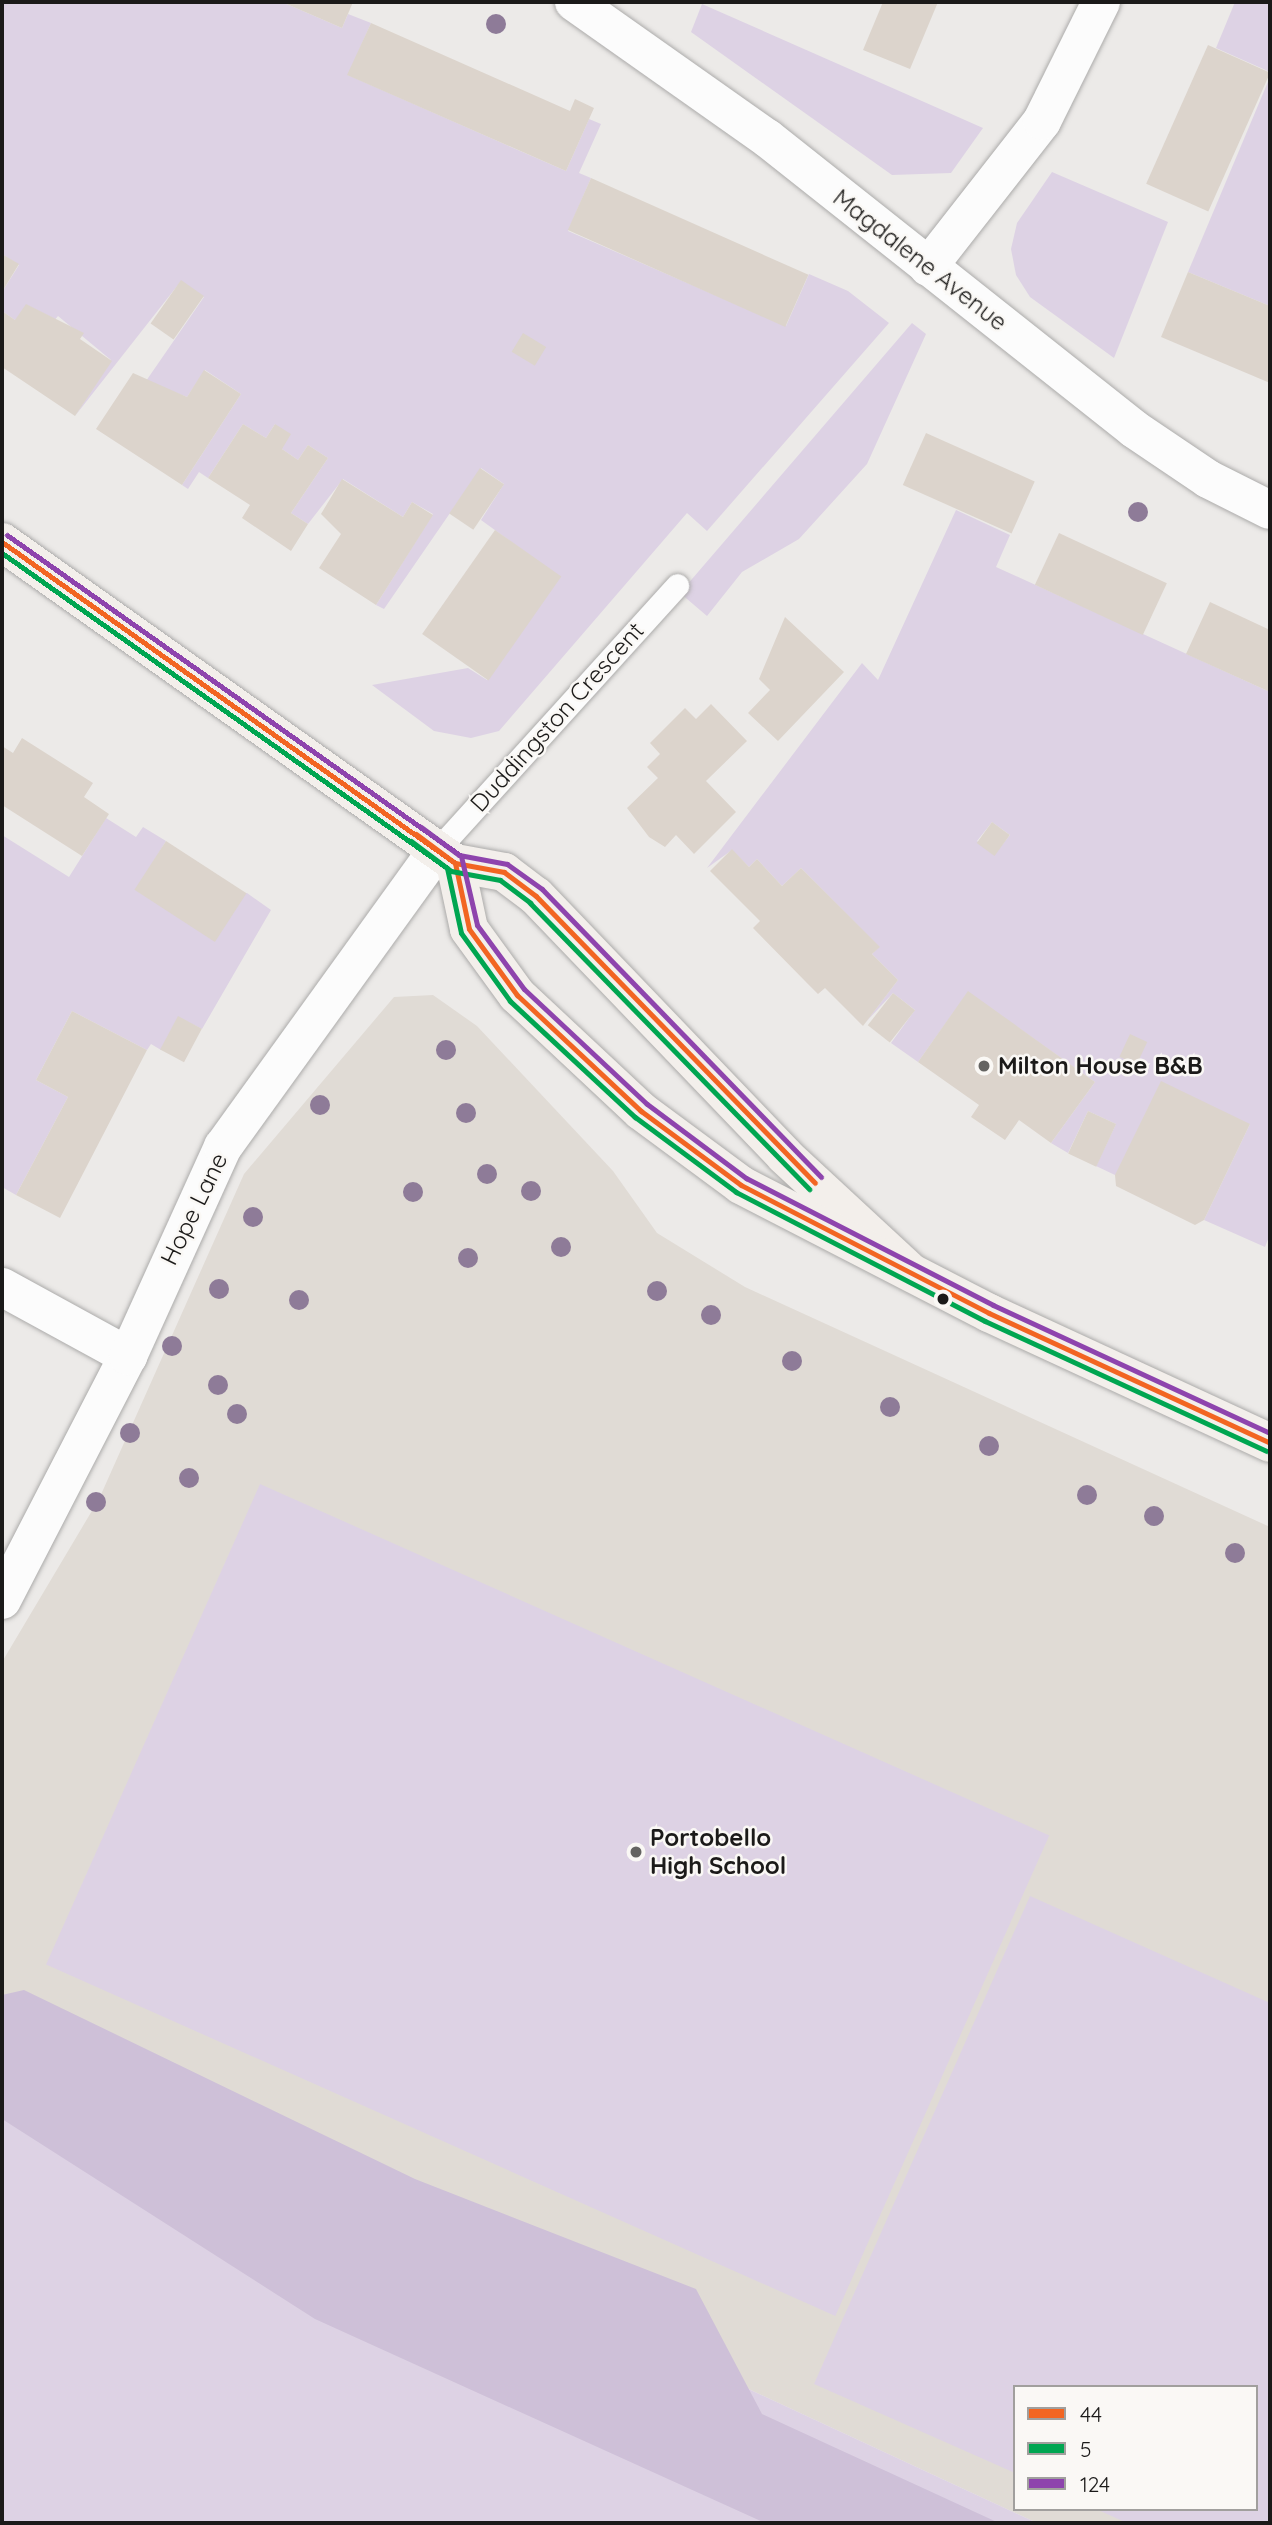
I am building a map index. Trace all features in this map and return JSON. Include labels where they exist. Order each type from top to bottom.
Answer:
[{"type":"main road","points":[[2,542],[447,856],[504,872],[536,896],[785,1156],[908,1269]]},
{"type":"main road","points":[[447,856],[469,929],[517,995],[641,1111],[787,1214],[908,1269],[1270,1443]]},
{"type":"street","name":"Magdalene Avenue","points":[[574,2],[703,90],[1134,429],[1208,479],[1270,510]]},
{"type":"street","points":[[928,267],[1042,121],[1101,2]]},
{"type":"street","name":"Hope Lane","points":[[2,1600],[128,1356],[223,1147],[447,856]]},
{"type":"street","points":[[2,1287],[128,1356]]},
{"type":"lane","name":"Duddingston Crescent","points":[[447,856],[677,585]]},
{"type":"shaded area","points":[[2,2],[282,2],[342,28],[348,14],[371,23],[348,75],[566,171],[589,119],[601,124],[579,173],[591,178],[568,231],[786,326],[809,274],[848,291],[889,323],[707,531],[687,513],[499,731],[471,738],[434,731],[372,685],[468,668],[487,680],[560,577],[481,520],[504,484],[481,468],[384,609],[376,605],[433,514],[412,502],[403,517],[343,479],[308,524],[291,513],[328,458],[308,445],[298,460],[282,449],[275,424],[266,438],[243,424],[208,478],[199,472],[188,489],[182,485],[241,394],[205,370],[187,397],[146,381],[204,297],[181,281],[75,416],[111,360],[58,316],[53,322],[15,320],[2,311],[2,292],[19,265],[2,254]]},
{"type":"shaded area","points":[[1235,2],[1270,2],[1270,72],[1216,48]]},
{"type":"shaded area","points":[[702,4],[983,128],[951,173],[892,175],[691,32]]},
{"type":"shaded area","points":[[1270,77],[1270,306],[1188,272]]},
{"type":"shaded area","points":[[1052,172],[1168,222],[1114,358],[1030,297],[1016,275],[1011,249],[1017,223]]},
{"type":"shaded area","points":[[912,323],[926,334],[867,464],[799,539],[742,572],[707,616],[680,593]]},
{"type":"shaded area","points":[[956,510],[1010,535],[996,567],[1270,692],[1270,1234],[1265,1247],[1204,1220],[1250,1124],[1115,1175],[1096,1166],[1116,1124],[1088,1111],[1068,1153],[1051,1143],[1095,1082],[968,992],[918,1062],[891,1043],[915,1010],[893,993],[865,1023],[898,980],[872,954],[879,947],[801,868],[782,886],[757,859],[749,867],[732,850],[707,868],[862,663],[878,680]],"holes":[[[992,822],[1010,835],[994,855],[977,841]]]},
{"type":"shaded area","points":[[106,818],[136,837],[143,827],[166,841],[136,890],[247,893],[271,910],[202,1029],[178,1017],[161,1050],[151,1044],[147,1050],[72,1011],[36,1080],[68,1097],[16,1195],[2,1187],[2,835],[69,877]]},
{"type":"shaded area","name":"Portobello High School","points":[[433,995],[477,1026],[613,1171],[657,1233],[745,1287],[1270,1527],[1270,2523],[1037,2523],[2,2042],[2,1662],[99,1499],[244,1174],[394,997]]},
{"type":"shaded area","points":[[260,1484],[1049,1835],[835,2316],[46,1965]]},
{"type":"shaded area","points":[[1030,1896],[1270,2003],[1270,2523],[1127,2523],[1100,2511],[1258,2511],[1258,2385],[1013,2385],[1013,2472],[814,2384]]},
{"type":"shaded area","points":[[24,1990],[415,2179],[696,2289],[762,2414],[999,2523],[765,2523],[315,2319],[2,2119],[2,1995]]},
{"type":"shaded area","points":[[2,2042],[1037,2523],[2,2523]]},
{"type":"building","points":[[282,2],[353,2],[342,28]]},
{"type":"building","points":[[883,2],[938,2],[910,69],[863,50]]},
{"type":"building","points":[[371,23],[570,111],[575,99],[594,108],[566,171],[347,75]]},
{"type":"building","points":[[1208,45],[1270,73],[1208,212],[1146,184]]},
{"type":"building","points":[[591,178],[808,275],[785,327],[568,230]]},
{"type":"building","points":[[2,254],[19,264],[2,292]]},
{"type":"building","points":[[1188,272],[1270,306],[1270,383],[1161,337]]},
{"type":"building","points":[[181,280],[204,296],[174,339],[151,323]]},
{"type":"building","points":[[26,304],[84,333],[80,339],[112,361],[75,416],[2,367],[2,311],[15,320]]},
{"type":"building","points":[[523,333],[546,347],[535,366],[512,352]]},
{"type":"building","points":[[204,370],[241,394],[182,485],[96,429],[133,373],[187,397]]},
{"type":"building","points":[[243,424],[266,438],[275,424],[291,434],[282,449],[298,460],[308,445],[328,458],[291,513],[308,524],[291,551],[242,518],[250,505],[208,478]]},
{"type":"building","points":[[926,433],[1035,481],[1012,533],[903,485]]},
{"type":"building","points":[[480,468],[504,484],[473,530],[449,514]]},
{"type":"building","points":[[342,479],[403,517],[412,502],[433,515],[376,605],[319,568],[341,534],[321,514]]},
{"type":"building","points":[[495,530],[561,576],[489,680],[422,634]]},
{"type":"building","points":[[1059,533],[1167,583],[1143,635],[1035,585]]},
{"type":"building","points":[[1210,602],[1270,630],[1270,692],[1186,654]]},
{"type":"building","points":[[785,617],[844,672],[778,741],[748,713],[770,690],[759,679]]},
{"type":"building","points":[[711,704],[747,741],[706,781],[736,812],[694,854],[676,835],[665,847],[649,837],[627,808],[658,778],[647,767],[660,754],[650,743],[685,708],[696,719]]},
{"type":"building","points":[[22,738],[93,783],[84,797],[109,814],[82,856],[2,805],[2,746],[13,753]]},
{"type":"building","points":[[992,822],[1010,835],[995,856],[977,843]]},
{"type":"building","points":[[166,841],[247,893],[215,942],[134,890]]},
{"type":"building","points":[[732,849],[749,867],[757,859],[782,886],[801,868],[880,947],[872,954],[898,980],[863,1026],[825,988],[818,994],[805,981],[753,928],[760,921],[710,871]]},
{"type":"building","points":[[968,991],[1095,1082],[1051,1143],[1019,1120],[1005,1140],[971,1117],[979,1105],[918,1062]]},
{"type":"building","points":[[893,993],[915,1010],[890,1043],[868,1025]]},
{"type":"building","points":[[72,1011],[147,1050],[60,1218],[16,1195],[68,1097],[36,1080]]},
{"type":"building","points":[[178,1016],[202,1029],[184,1062],[160,1050]]},
{"type":"building","points":[[1130,1034],[1147,1042],[1137,1065],[1119,1057]]},
{"type":"building","points":[[1161,1081],[1250,1124],[1204,1220],[1195,1225],[1116,1186],[1115,1175]]},
{"type":"building","points":[[1088,1111],[1116,1124],[1096,1167],[1068,1154]]},
{"type":"transit line","name":"124","points":[[7,535],[461,856],[477,925],[524,989],[647,1104],[746,1178],[993,1305],[1270,1433]]},
{"type":"transit line","name":"44","points":[[2,542],[455,863],[469,929],[517,995],[641,1111],[741,1185],[989,1313],[1270,1443]]},
{"type":"transit line","name":"5","points":[[2,553],[447,868],[461,933],[510,1001],[635,1117],[736,1192],[985,1321],[1266,1451]]},
{"type":"transit line","name":"124","points":[[421,827],[459,855],[507,864],[542,889],[821,1177]]},
{"type":"transit line","name":"44","points":[[416,834],[455,863],[504,872],[536,896],[815,1183]]},
{"type":"transit line","name":"5","points":[[411,841],[451,871],[500,880],[530,903],[809,1189]]},
{"type":"place","name":"Milton House B&B","points":[[984,1066]]},
{"type":"place","name":"Portobello High School","points":[[636,1852]]}]
